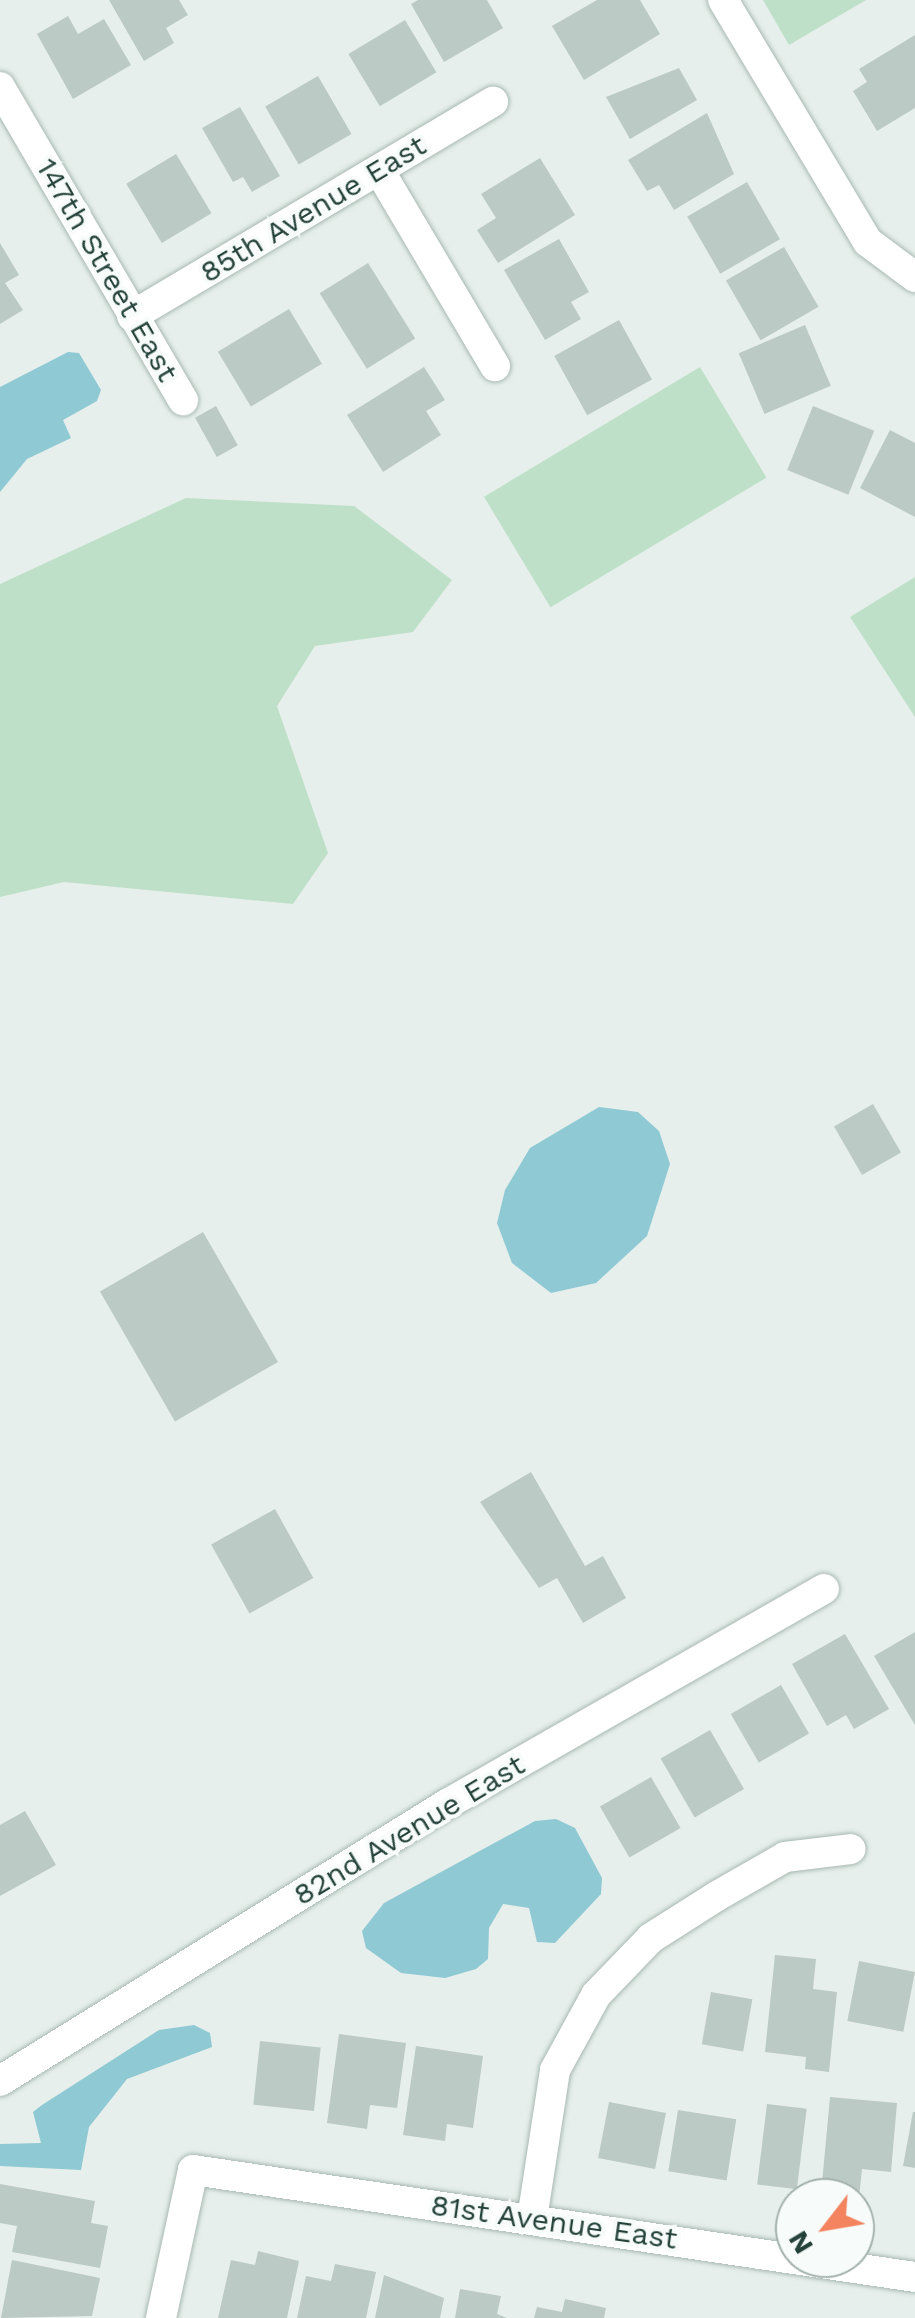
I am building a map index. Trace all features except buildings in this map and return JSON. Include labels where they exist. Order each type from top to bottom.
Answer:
[{"type":"street","points":[[723,0],[868,242],[915,277]]},
{"type":"street","name":"147th Street East","points":[[0,87],[183,400]]},
{"type":"street","name":"85th Avenue East","points":[[132,316],[493,102]]},
{"type":"street","points":[[379,170],[495,366]]},
{"type":"street","name":"82nd Avenue East","points":[[0,2081],[462,1796],[824,1589]]},
{"type":"street","points":[[532,2219],[555,2070],[596,1995],[651,1938],[717,1896],[786,1857],[851,1849]]},
{"type":"street","name":"81st Avenue East","points":[[161,2318],[192,2170],[915,2277]]},
{"type":"green space","points":[[763,0],[866,0],[789,45]]},
{"type":"green space","points":[[700,367],[766,478],[550,607],[484,497]]},
{"type":"green space","points":[[186,498],[354,506],[452,580],[413,632],[315,646],[277,706],[328,853],[293,904],[64,882],[0,897],[0,584]]},
{"type":"green space","points":[[915,577],[915,717],[850,617]]},
{"type":"water","points":[[68,352],[79,353],[101,390],[97,401],[63,420],[71,438],[27,459],[0,492],[0,387]]},
{"type":"water","points":[[599,1107],[638,1112],[659,1131],[670,1164],[647,1236],[596,1283],[551,1293],[512,1263],[497,1223],[505,1190],[530,1148]]},
{"type":"water","points":[[556,1819],[575,1828],[602,1878],[601,1894],[555,1943],[537,1942],[529,1908],[503,1904],[489,1928],[488,1959],[476,1969],[445,1978],[401,1973],[366,1948],[362,1931],[384,1903],[535,1821]]},
{"type":"water","points":[[194,2025],[210,2033],[212,2047],[127,2079],[89,2127],[81,2170],[0,2166],[0,2144],[41,2143],[33,2112],[42,2105],[159,2030]]}]
